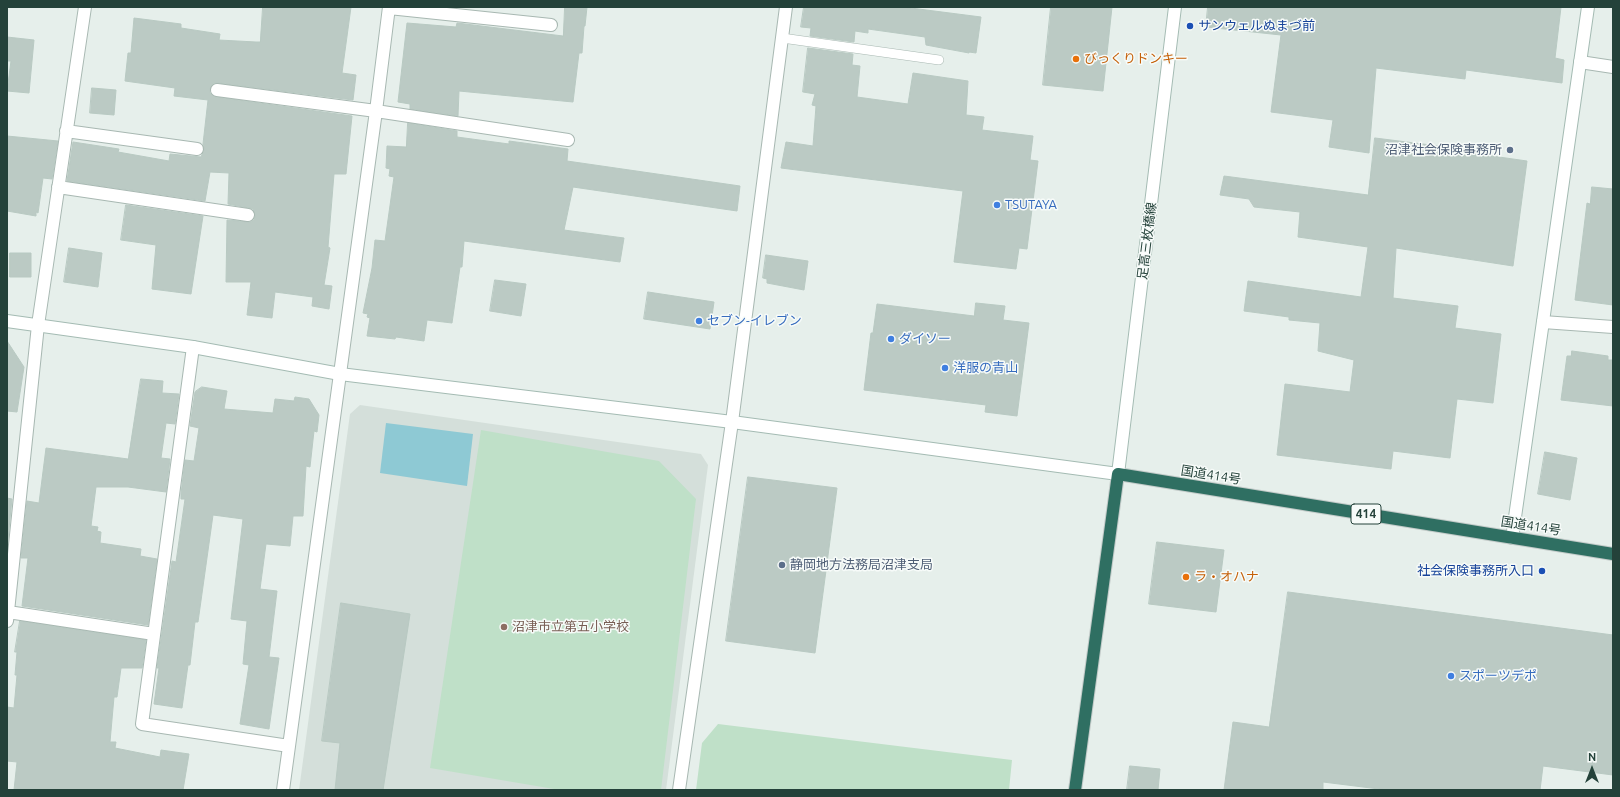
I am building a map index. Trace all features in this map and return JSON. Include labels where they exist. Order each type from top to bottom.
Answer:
[{"type":"highway","name":"国道414号","points":[[1118,474],[1613,554]]},
{"type":"highway","points":[[1075,790],[1118,474]]},
{"type":"street","points":[[85,7],[38,325],[8,617],[154,634]]},
{"type":"street","points":[[680,790],[732,422],[786,7]]},
{"type":"street","name":"足高三枚橋線","points":[[1118,474],[1175,7]]},
{"type":"street","points":[[1512,538],[1588,7]]},
{"type":"street","points":[[283,790],[389,8],[551,24]]},
{"type":"street","points":[[1580,62],[1613,67]]},
{"type":"street","points":[[217,90],[376,111],[568,140]]},
{"type":"street","points":[[66,131],[197,149]]},
{"type":"street","points":[[58,188],[248,215]]},
{"type":"street","points":[[7,321],[192,348],[340,374],[732,422],[1118,474]]},
{"type":"street","points":[[1543,322],[1613,327]]},
{"type":"street","points":[[192,348],[142,724],[289,746]]},
{"type":"lane","points":[[782,38],[939,60]]},
{"type":"shaded area","name":"沼津市立第五小学校","points":[[360,405],[701,454],[708,465],[666,790],[299,790],[350,414]]},
{"type":"green space","points":[[481,430],[659,461],[696,499],[661,790],[560,790],[430,768]]},
{"type":"green space","points":[[718,724],[1012,760],[1009,790],[696,790],[702,743]]},
{"type":"water","points":[[386,423],[473,434],[467,486],[380,473]]},
{"type":"building","points":[[263,7],[351,7],[342,73],[356,75],[353,100],[218,83],[214,83],[210,89],[210,93],[216,97],[352,116],[346,174],[334,174],[328,247],[330,248],[324,285],[332,286],[329,309],[312,306],[313,297],[275,292],[272,318],[247,315],[251,282],[226,282],[227,220],[250,222],[254,220],[255,216],[253,209],[228,204],[229,173],[210,172],[205,201],[67,181],[73,142],[119,149],[118,152],[169,161],[170,154],[201,157],[204,150],[203,144],[208,100],[174,96],[175,88],[125,81],[128,53],[131,53],[134,18],[181,24],[181,28],[220,34],[219,40],[260,42]]},
{"type":"building","points":[[565,7],[587,7],[582,53],[579,53],[573,102],[459,91],[458,116],[410,109],[410,104],[398,102],[407,23],[456,27],[457,23],[563,36]]},
{"type":"building","points":[[804,7],[903,7],[981,17],[976,53],[926,45],[925,37],[868,29],[868,33],[855,31],[854,42],[810,36],[811,28],[801,27]]},
{"type":"building","name":"びっくりドンキー","points":[[1051,7],[1112,7],[1103,91],[1043,85]]},
{"type":"building","points":[[1208,7],[1561,7],[1555,58],[1564,60],[1562,83],[1466,70],[1465,79],[1376,68],[1369,153],[1329,147],[1333,120],[1271,112],[1281,35],[1206,27]]},
{"type":"building","points":[[7,37],[34,40],[29,93],[7,91],[11,61],[7,61]]},
{"type":"building","points":[[808,48],[853,54],[852,65],[860,66],[857,97],[908,104],[913,73],[968,81],[966,115],[984,117],[982,130],[1033,136],[1030,160],[1038,161],[1027,249],[1019,248],[1016,269],[954,262],[963,191],[781,168],[786,142],[813,146],[816,106],[812,105],[815,94],[803,92]]},
{"type":"building","points":[[92,88],[116,90],[114,115],[90,113]]},
{"type":"building","points":[[408,123],[457,131],[457,137],[509,144],[509,141],[568,149],[567,161],[740,186],[737,211],[573,187],[564,230],[624,238],[620,262],[464,241],[462,267],[460,267],[452,323],[427,320],[424,341],[396,337],[395,339],[367,336],[370,318],[367,317],[368,314],[363,313],[372,268],[375,240],[385,241],[394,177],[389,176],[390,169],[386,168],[387,146],[406,147]]},
{"type":"building","points":[[7,136],[58,141],[52,179],[43,178],[38,213],[36,212],[36,216],[7,211]]},
{"type":"building","points":[[1375,138],[1478,151],[1478,154],[1527,161],[1513,266],[1396,248],[1393,298],[1458,306],[1455,328],[1501,334],[1493,403],[1457,399],[1450,458],[1393,451],[1391,469],[1277,455],[1285,384],[1350,392],[1354,360],[1318,351],[1320,323],[1289,320],[1289,317],[1244,311],[1248,281],[1361,297],[1368,247],[1298,237],[1300,212],[1254,207],[1249,199],[1220,195],[1224,176],[1368,195]]},
{"type":"building","points":[[1592,187],[1613,189],[1613,305],[1575,300],[1587,203],[1590,204]]},
{"type":"building","points":[[126,205],[203,216],[191,294],[152,289],[156,245],[121,240]]},
{"type":"building","points":[[69,248],[102,253],[98,287],[64,282]]},
{"type":"building","points":[[10,253],[31,253],[31,277],[10,277]]},
{"type":"building","points":[[766,255],[808,261],[804,290],[767,283],[767,279],[763,278]]},
{"type":"building","points":[[495,280],[526,284],[521,316],[490,311]]},
{"type":"building","points":[[648,292],[714,302],[710,329],[644,319]]},
{"type":"building","name":"洋服の青山","points":[[976,303],[1005,306],[1003,320],[1029,323],[1017,416],[985,412],[986,405],[864,390],[871,333],[873,333],[877,304],[974,316]]},
{"type":"building","points":[[7,341],[24,367],[17,412],[7,411]]},
{"type":"building","points":[[1572,351],[1608,356],[1608,360],[1613,360],[1613,406],[1561,400],[1567,356],[1571,356]]},
{"type":"building","points":[[141,379],[163,381],[162,393],[179,394],[175,424],[166,423],[161,458],[170,459],[166,492],[128,487],[96,487],[91,526],[98,527],[97,531],[101,532],[100,543],[141,549],[140,556],[157,559],[148,625],[22,606],[28,558],[21,558],[27,501],[39,503],[46,448],[128,459]]},
{"type":"building","points":[[202,387],[227,391],[224,409],[273,413],[275,399],[294,401],[295,397],[309,399],[319,415],[317,432],[314,431],[310,467],[306,466],[303,516],[293,516],[290,546],[266,544],[260,589],[277,591],[269,657],[279,658],[269,729],[240,724],[249,665],[243,664],[247,621],[231,619],[243,519],[213,515],[198,622],[195,622],[190,665],[188,665],[182,708],[154,704],[159,668],[157,668],[172,561],[176,562],[185,499],[181,499],[181,494],[185,460],[194,461],[199,428],[190,426],[195,392]]},
{"type":"building","points":[[1545,452],[1577,458],[1570,500],[1538,494]]},
{"type":"building","name":"静岡地方法務局沼津支局","points":[[748,477],[837,488],[815,653],[726,641]]},
{"type":"building","points":[[7,498],[12,499],[7,549]]},
{"type":"building","name":"ラ・オハナ","points":[[1157,542],[1224,550],[1216,612],[1149,604]]},
{"type":"building","points":[[1288,592],[1613,635],[1613,775],[1543,766],[1540,790],[1387,790],[1323,782],[1323,790],[1224,790],[1233,722],[1269,727]]},
{"type":"building","points":[[341,603],[410,614],[383,790],[335,790],[340,743],[322,741]]},
{"type":"building","points":[[20,621],[146,640],[142,668],[121,668],[117,697],[114,697],[110,742],[116,742],[115,748],[160,757],[161,750],[189,754],[183,790],[14,790],[17,762],[7,761],[7,707],[14,708],[17,675],[15,675],[17,652],[15,652]]},
{"type":"building","points":[[1130,766],[1160,769],[1158,790],[1127,790]]},
{"type":"place","name":"サンウェルぬまづ前","points":[[1190,26]]},
{"type":"place","name":"びっくりドンキー","points":[[1076,59]]},
{"type":"place","name":"沼津社会保険事務所","points":[[1510,150]]},
{"type":"place","name":"TSUTAYA","points":[[997,205]]},
{"type":"place","name":"セブン-イレブン","points":[[699,321]]},
{"type":"place","name":"ダイソー","points":[[891,339]]},
{"type":"place","name":"洋服の青山","points":[[945,368]]},
{"type":"place","name":"静岡地方法務局沼津支局","points":[[782,565]]},
{"type":"place","name":"社会保険事務所入口","points":[[1542,571]]},
{"type":"place","name":"ラ・オハナ","points":[[1186,577]]},
{"type":"place","name":"沼津市立第五小学校","points":[[504,627]]},
{"type":"place","name":"スポーツデポ","points":[[1451,676]]}]
